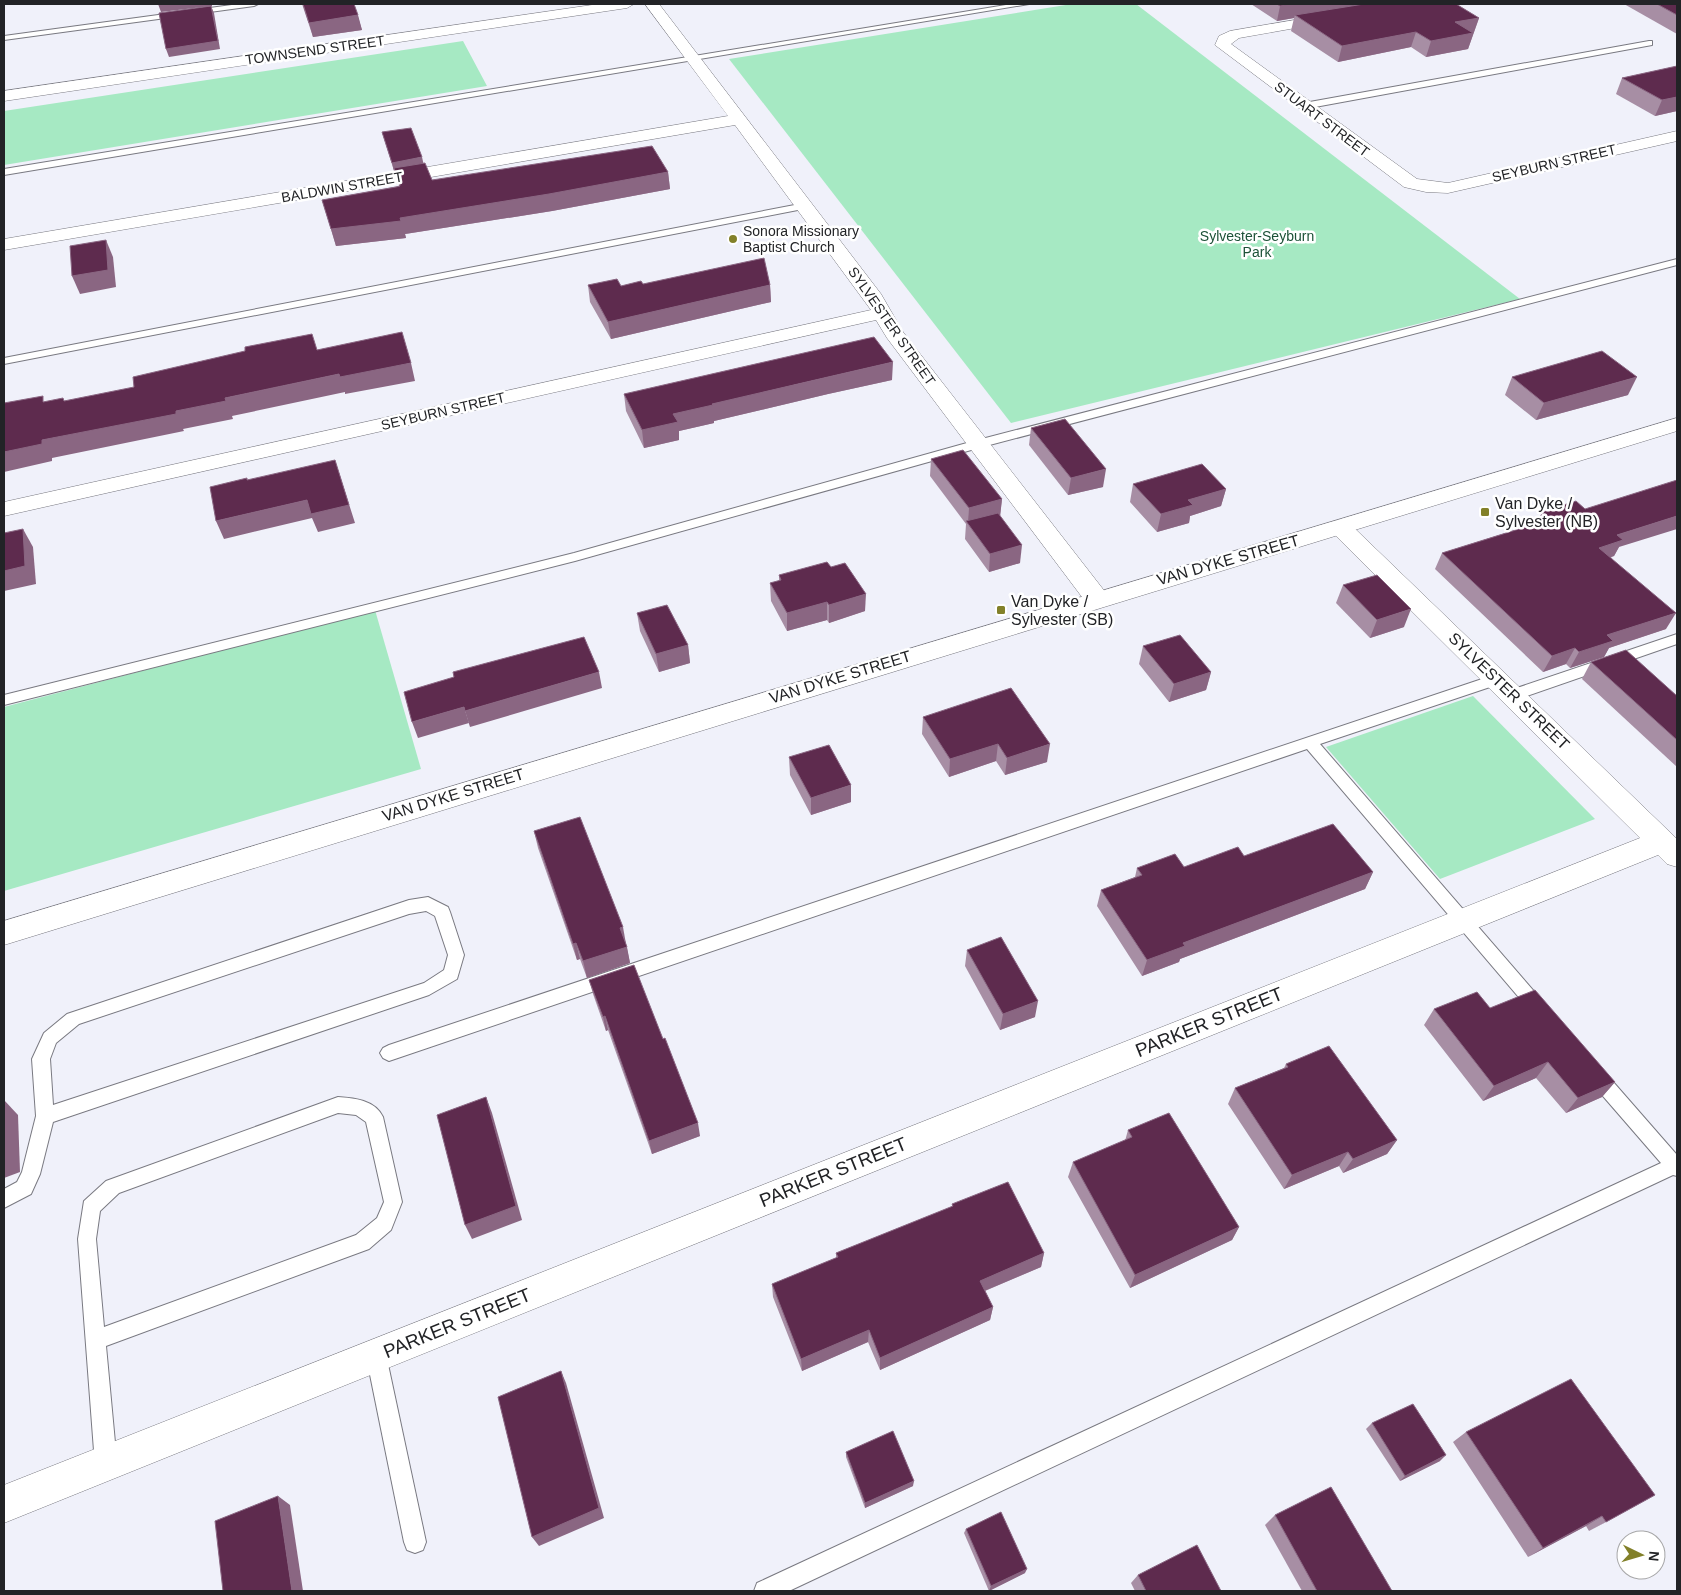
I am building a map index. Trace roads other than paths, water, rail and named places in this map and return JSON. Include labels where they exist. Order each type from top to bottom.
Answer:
[{"type":"street","name":"TOWNSEND STREET","points":[[4,96],[627,4]]},
{"type":"street","name":"SYLVESTER STREET","points":[[652,4],[874,298],[894,334],[1097,599]]},
{"type":"street","name":"STUART STREET","points":[[1349,15],[1235,34],[1224,39],[1222,42],[1225,48],[1405,181],[1431,189]]},
{"type":"street","name":"BALDWIN STREET","points":[[4,245],[739,119]]},
{"type":"street","name":"SEYBURN STREET","points":[[1431,189],[1448,188],[1677,136]]},
{"type":"street","name":"SEYBURN STREET","points":[[4,509],[882,313]]},
{"type":"street","name":"VAN DYKE STREET","points":[[4,933],[1097,599],[1676,426]]},
{"type":"street","name":"SYLVESTER STREET","points":[[1340,527],[1670,848]]},
{"type":"street","name":"PARKER STREET","points":[[4,1504],[1462,921],[1670,848]]},
{"type":"lane","points":[[4,38],[254,4]]},
{"type":"lane","points":[[4,172],[693,57],[1025,4]]},
{"type":"lane","points":[[1304,106],[1649,42]]},
{"type":"lane","points":[[4,361],[805,206]]},
{"type":"lane","points":[[4,700],[575,557],[978,444],[1677,262]]},
{"type":"lane","points":[[389,1053],[1310,743],[1677,638]]},
{"type":"lane","points":[[1310,743],[1552,1024]]},
{"type":"lane","points":[[4,1199],[24,1188],[28,1181],[45,1116],[41,1059],[50,1038],[72,1020],[409,907],[428,904],[442,912],[456,954],[451,974],[429,988],[45,1116]]},
{"type":"lane","points":[[765,1591],[1676,1166],[1584,1061]]},
{"type":"lane","points":[[95,1340],[362,1242],[384,1224],[393,1202],[374,1117],[359,1107],[338,1105],[113,1187],[91,1207],[88,1231],[95,1340],[106,1464]]},
{"type":"lane","points":[[376,1355],[415,1542]]},
{"type":"place","name":"Sonora Missionary Baptist Church","points":[[733,239]]},
{"type":"place","name":"Van Dyke / Sylvester (NB)","points":[[1485,512]]},
{"type":"place","name":"Van Dyke / Sylvester (SB)","points":[[1001,610]]},
{"type":"park label","name":"Sylvester-Seyburn Park","points":[[1257,244]]}]
